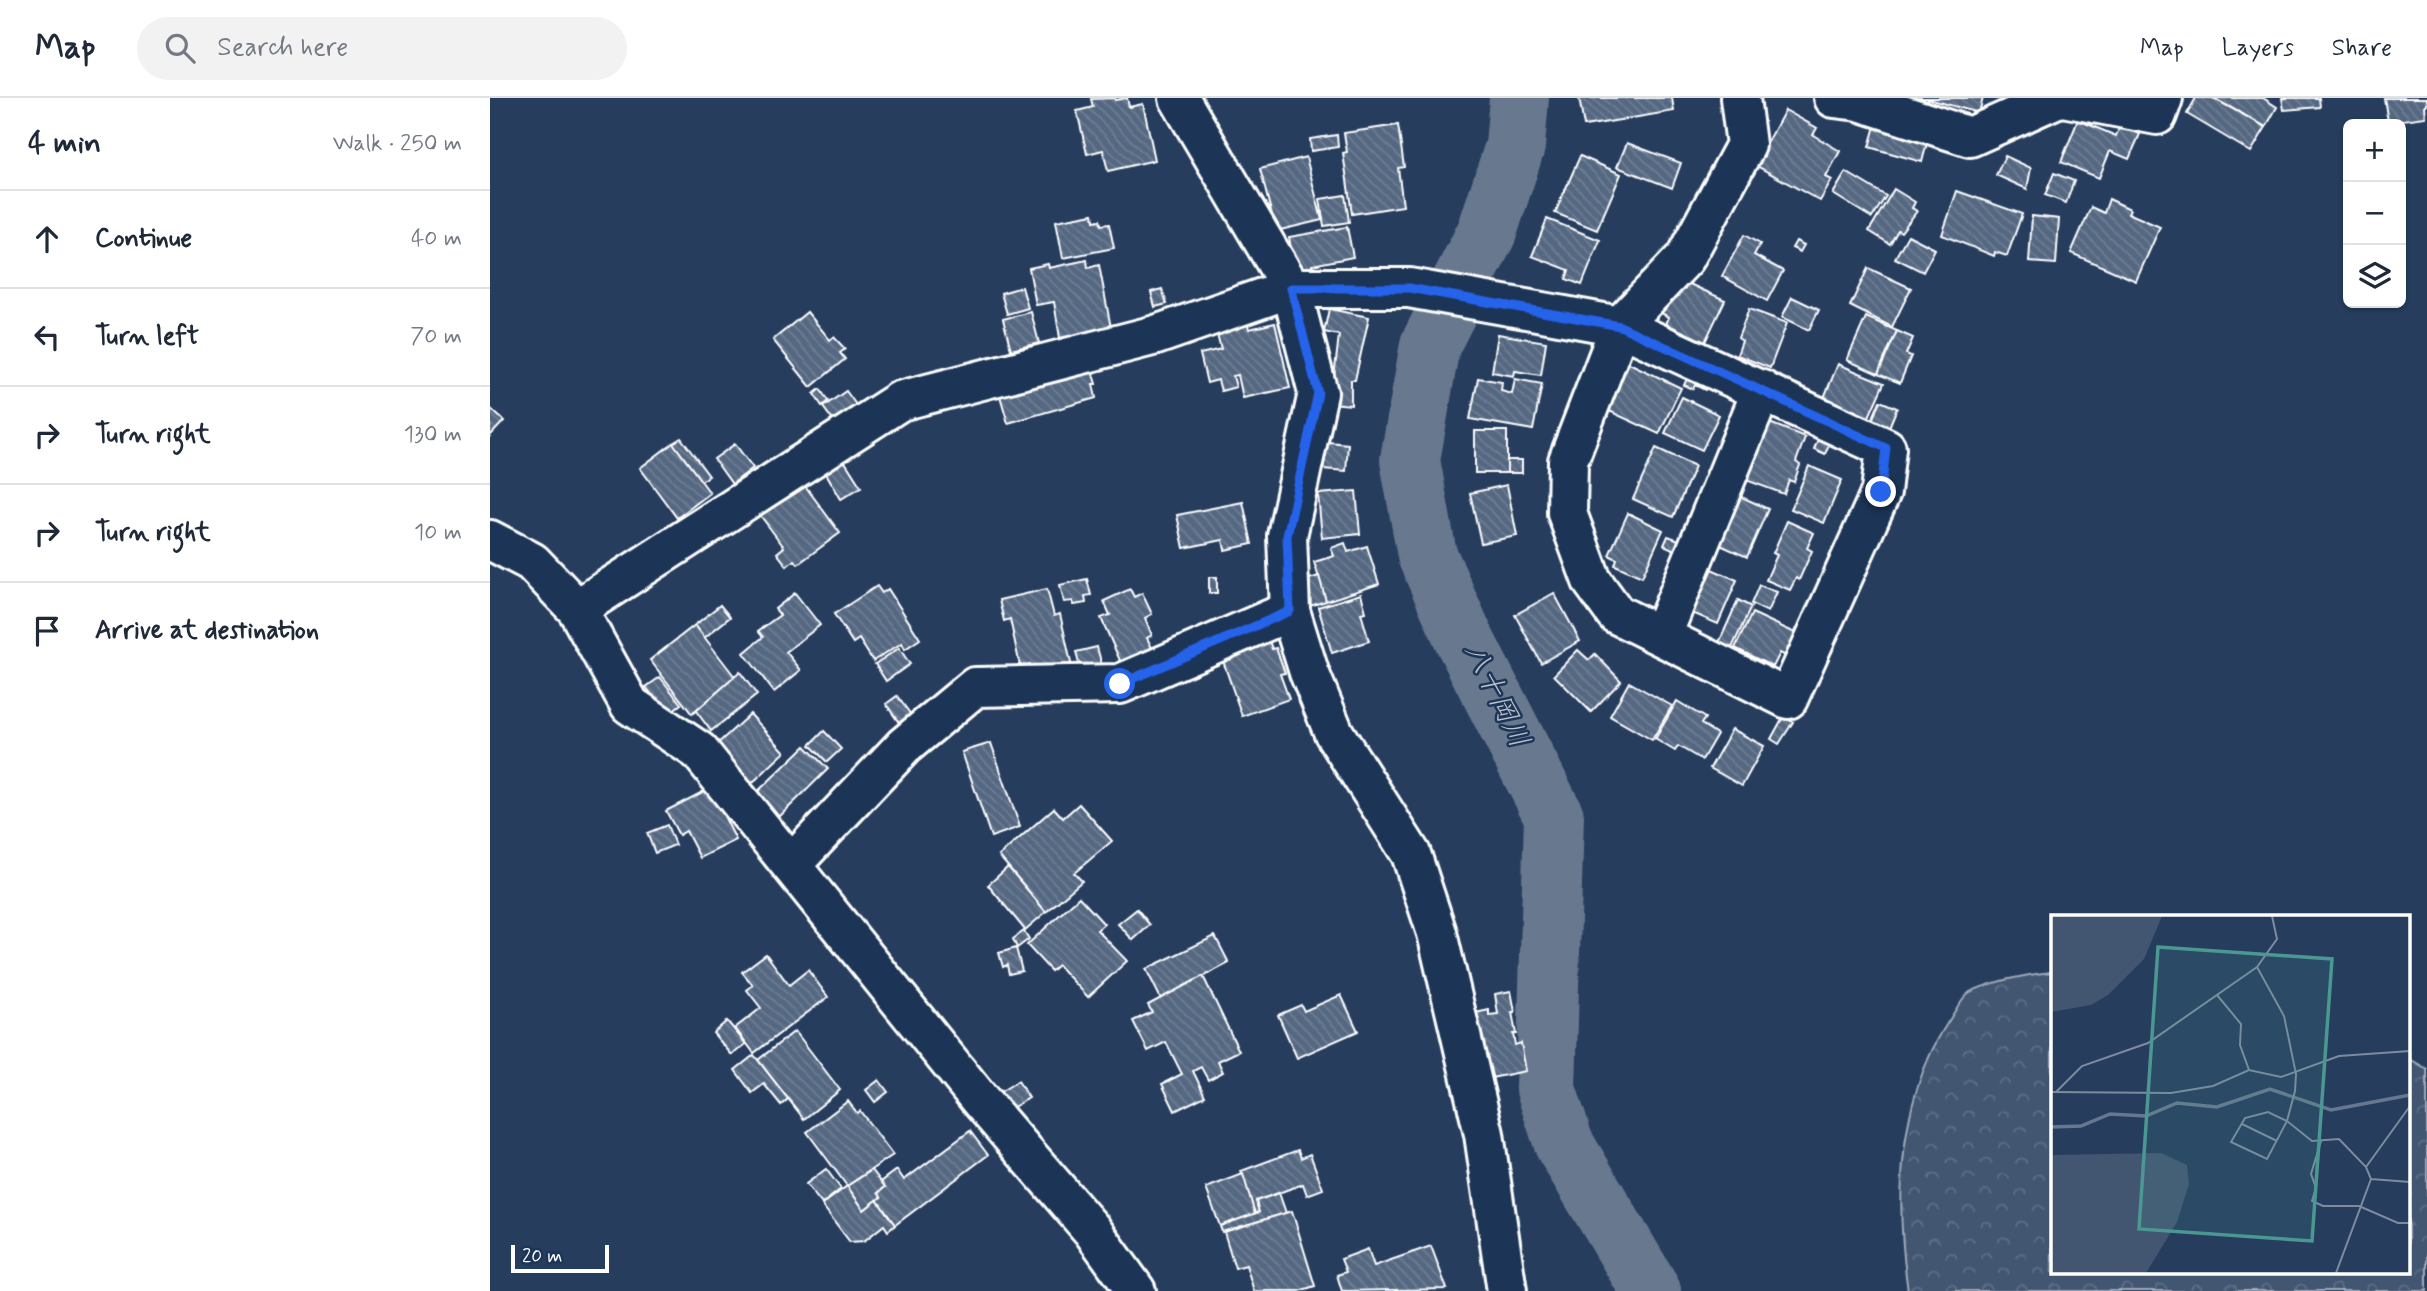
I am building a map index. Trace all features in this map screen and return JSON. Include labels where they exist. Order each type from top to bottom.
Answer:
[{"type":"street","points":[[1179,98],[1291,288],[1318,393],[1287,536],[1290,611],[1309,672],[1334,733],[1411,854],[1433,920],[1483,1134],[1507,1291]]},
{"type":"street","points":[[577,609],[900,401],[1156,335],[1291,288],[1409,288],[1620,326],[1886,448],[1881,492],[1788,699],[1616,614],[1592,581],[1567,513],[1568,461],[1620,326],[1685,258],[1746,145],[1740,98]]},
{"type":"street","points":[[1834,98],[1859,101],[1970,138],[2057,98]]},
{"type":"street","points":[[2068,98],[2157,115],[2163,98]]},
{"type":"street","points":[[1662,635],[1762,390]]},
{"type":"street","points":[[490,540],[533,562],[577,609],[630,705],[699,751],[980,1100],[1092,1230],[1136,1291]]},
{"type":"street","points":[[791,865],[904,746],[975,687],[1120,684],[1290,611]]},
{"type":"green space","points":[[2051,972],[2051,1274],[2410,1274],[2410,1059],[2427,1069],[2427,1291],[1908,1291],[1901,1187],[1904,1152],[1918,1085],[1948,1022],[1970,992],[1990,984]]},
{"type":"building","points":[[1127,98],[1129,107],[1143,104],[1155,160],[1108,171],[1103,150],[1087,154],[1077,111],[1093,107],[1091,99]]},
{"type":"building","points":[[1579,98],[1672,98],[1674,111],[1584,126]]},
{"type":"building","points":[[1911,98],[1983,98],[1979,113],[1928,99],[1927,102]]},
{"type":"building","points":[[2196,98],[2213,98],[2266,127],[2251,152],[2187,114]]},
{"type":"building","points":[[2213,98],[2263,98],[2277,107],[2266,127]]},
{"type":"building","points":[[2282,98],[2319,98],[2320,107],[2284,110]]},
{"type":"building","points":[[2384,98],[2427,98],[2426,117],[2388,119]]},
{"type":"building","points":[[1785,110],[1817,128],[1813,135],[1840,151],[1826,177],[1832,180],[1820,201],[1757,166]]},
{"type":"building","points":[[1877,119],[1929,135],[1922,162],[1869,147]]},
{"type":"building","points":[[2078,120],[2116,136],[2120,126],[2140,134],[2129,159],[2110,151],[2099,178],[2061,162]]},
{"type":"building","points":[[1398,125],[1404,167],[1398,168],[1403,206],[1352,214],[1343,153],[1347,152],[1344,133]]},
{"type":"building","points":[[1337,135],[1338,147],[1311,151],[1310,139]]},
{"type":"building","points":[[1627,143],[1681,163],[1672,188],[1617,167]]},
{"type":"building","points":[[1580,156],[1621,174],[1597,230],[1555,213]]},
{"type":"building","points":[[2005,156],[2031,168],[2027,189],[1996,175]]},
{"type":"building","points":[[1306,157],[1322,220],[1276,231],[1260,169]]},
{"type":"building","points":[[1846,172],[1886,196],[1872,218],[1833,194]]},
{"type":"building","points":[[2054,173],[2074,181],[2066,203],[2045,195]]},
{"type":"building","points":[[1894,189],[1915,202],[1912,208],[1917,211],[1901,232],[1898,230],[1890,244],[1869,231]]},
{"type":"building","points":[[1957,191],[2022,214],[2007,256],[1995,252],[1994,256],[1942,235]]},
{"type":"building","points":[[1345,195],[1349,222],[1324,226],[1320,199]]},
{"type":"building","points":[[2109,199],[2130,209],[2128,213],[2160,227],[2136,281],[2071,253],[2091,207],[2104,213]]},
{"type":"building","points":[[1093,214],[1094,221],[1100,220],[1101,225],[1109,224],[1114,248],[1063,258],[1056,221]]},
{"type":"building","points":[[2032,216],[2059,219],[2056,264],[2029,262]]},
{"type":"building","points":[[1547,219],[1600,240],[1582,285],[1566,279],[1569,270],[1532,256]]},
{"type":"building","points":[[1347,227],[1353,257],[1312,265],[1312,269],[1295,272],[1289,237]]},
{"type":"building","points":[[1744,235],[1760,244],[1754,255],[1783,271],[1767,301],[1722,276]]},
{"type":"building","points":[[1908,235],[1935,249],[1923,272],[1895,258]]},
{"type":"building","points":[[1796,241],[1804,245],[1800,252],[1792,248]]},
{"type":"building","points":[[1087,260],[1088,268],[1099,265],[1111,328],[1060,338],[1054,302],[1036,305],[1029,268],[1048,264],[1049,268]]},
{"type":"building","points":[[1868,268],[1911,288],[1892,327],[1850,306]]},
{"type":"building","points":[[1685,282],[1725,300],[1705,342],[1666,324],[1669,317],[1655,310]]},
{"type":"building","points":[[1022,287],[1028,308],[1007,314],[1001,293]]},
{"type":"building","points":[[1162,289],[1167,304],[1155,307],[1151,292]]},
{"type":"building","points":[[1792,297],[1819,310],[1809,330],[1782,317]]},
{"type":"building","points":[[1329,309],[1369,317],[1355,380],[1351,380],[1351,405],[1331,403],[1339,335],[1324,332]]},
{"type":"building","points":[[1749,309],[1787,323],[1770,368],[1737,355],[1742,341],[1738,338]]},
{"type":"building","points":[[807,312],[830,340],[834,337],[845,349],[840,353],[845,359],[811,387],[773,340]]},
{"type":"building","points":[[1031,312],[1039,343],[1011,350],[1003,319]]},
{"type":"building","points":[[1866,317],[1897,331],[1878,374],[1847,360]]},
{"type":"building","points":[[1247,323],[1249,329],[1275,323],[1290,388],[1243,398],[1238,375],[1233,376],[1236,387],[1221,391],[1218,380],[1207,383],[1200,354],[1221,349],[1216,330]]},
{"type":"building","points":[[1897,331],[1913,338],[1906,354],[1911,356],[1900,383],[1878,374]]},
{"type":"building","points":[[1498,334],[1546,342],[1541,375],[1515,371],[1514,376],[1492,372]]},
{"type":"building","points":[[1629,363],[1681,388],[1659,434],[1607,410]]},
{"type":"building","points":[[1090,364],[1096,384],[1093,384],[1096,398],[1008,423],[998,389]]},
{"type":"building","points":[[1838,364],[1884,383],[1868,419],[1823,400]]},
{"type":"building","points":[[1689,375],[1709,383],[1705,390],[1695,385],[1693,389],[1684,385]]},
{"type":"building","points":[[1478,378],[1502,382],[1501,391],[1512,394],[1515,379],[1542,384],[1533,430],[1470,419]]},
{"type":"building","points":[[820,389],[828,401],[822,406],[814,394]]},
{"type":"building","points":[[846,391],[859,409],[837,426],[823,407]]},
{"type":"building","points":[[1682,397],[1719,415],[1702,450],[1665,433]]},
{"type":"building","points":[[1880,401],[1897,408],[1887,432],[1870,425]]},
{"type":"building","points":[[490,408],[504,421],[490,436]]},
{"type":"building","points":[[1767,422],[1805,437],[1796,462],[1800,465],[1794,482],[1789,480],[1784,494],[1746,480]]},
{"type":"building","points":[[1475,431],[1507,431],[1507,473],[1475,473]]},
{"type":"building","points":[[681,438],[709,476],[701,481],[673,443]]},
{"type":"building","points":[[1818,439],[1829,444],[1825,454],[1814,449]]},
{"type":"building","points":[[1328,442],[1348,444],[1346,471],[1323,469]]},
{"type":"building","points":[[673,443],[710,493],[677,518],[640,468]]},
{"type":"building","points":[[735,444],[753,468],[732,484],[714,459]]},
{"type":"building","points":[[1656,448],[1695,466],[1673,517],[1633,499]]},
{"type":"building","points":[[842,457],[861,487],[841,499],[823,468]]},
{"type":"building","points":[[1507,460],[1522,460],[1522,473],[1507,473]]},
{"type":"building","points":[[1809,466],[1842,480],[1824,523],[1791,509]]},
{"type":"building","points":[[803,483],[840,533],[798,564],[794,560],[787,566],[777,553],[784,547],[760,515]]},
{"type":"building","points":[[1507,485],[1517,536],[1481,543],[1470,493]]},
{"type":"building","points":[[1356,491],[1360,534],[1322,538],[1318,494]]},
{"type":"building","points":[[1733,493],[1768,509],[1747,557],[1711,541]]},
{"type":"building","points":[[1243,502],[1252,544],[1225,550],[1223,540],[1184,548],[1177,515]]},
{"type":"building","points":[[1628,513],[1663,530],[1642,577],[1615,565],[1617,559],[1609,555]]},
{"type":"building","points":[[1787,521],[1814,533],[1807,548],[1812,551],[1799,580],[1796,578],[1790,590],[1766,580],[1777,555],[1773,553]]},
{"type":"building","points":[[1668,536],[1682,541],[1677,551],[1664,545]]},
{"type":"building","points":[[1345,543],[1348,552],[1367,546],[1379,584],[1326,601],[1314,562],[1334,556],[1331,548]]},
{"type":"building","points":[[1702,565],[1737,580],[1718,624],[1683,609]]},
{"type":"building","points":[[1319,576],[1326,601],[1310,606],[1306,580]]},
{"type":"building","points":[[1209,577],[1217,577],[1217,593],[1209,593]]},
{"type":"building","points":[[1087,579],[1091,595],[1085,596],[1086,603],[1074,605],[1073,601],[1064,602],[1060,585]]},
{"type":"building","points":[[1759,585],[1777,592],[1768,612],[1751,604]]},
{"type":"building","points":[[877,586],[882,593],[888,589],[920,639],[905,649],[902,643],[873,661],[859,639],[853,643],[834,614]]},
{"type":"building","points":[[1047,589],[1054,616],[1060,614],[1073,672],[1032,671],[1030,664],[1020,666],[1010,619],[1004,621],[999,600]]},
{"type":"building","points":[[1130,589],[1134,597],[1142,593],[1152,614],[1145,618],[1152,635],[1147,638],[1154,652],[1122,665],[1101,618],[1110,615],[1104,601]]},
{"type":"building","points":[[795,593],[820,625],[786,652],[801,670],[774,692],[744,653],[763,637],[758,631],[780,615],[775,609]]},
{"type":"building","points":[[1554,593],[1580,641],[1541,663],[1515,615]]},
{"type":"building","points":[[1361,594],[1366,612],[1361,613],[1369,641],[1332,653],[1318,607]]},
{"type":"building","points":[[1738,600],[1751,607],[1731,650],[1718,645]]},
{"type":"building","points":[[720,605],[730,617],[704,638],[695,625]]},
{"type":"building","points":[[1752,613],[1802,636],[1792,659],[1780,653],[1773,667],[1735,648]]},
{"type":"building","points":[[695,625],[735,677],[692,714],[650,660]]},
{"type":"building","points":[[1267,635],[1272,649],[1276,648],[1285,673],[1280,674],[1289,699],[1242,716],[1220,652]]},
{"type":"building","points":[[1097,647],[1102,666],[1081,672],[1076,652]]},
{"type":"building","points":[[899,648],[910,664],[886,681],[875,664]]},
{"type":"building","points":[[1578,650],[1589,660],[1595,654],[1621,681],[1591,712],[1554,675]]},
{"type":"building","points":[[740,672],[757,695],[711,731],[696,711]]},
{"type":"building","points":[[660,677],[681,704],[672,711],[668,707],[664,710],[646,687]]},
{"type":"building","points":[[1629,682],[1672,706],[1652,740],[1610,716]]},
{"type":"building","points":[[897,696],[914,719],[902,727],[886,704]]},
{"type":"building","points":[[1677,701],[1705,718],[1701,724],[1717,734],[1702,760],[1678,746],[1675,751],[1655,739]]},
{"type":"building","points":[[750,714],[785,752],[750,785],[715,746]]},
{"type":"building","points":[[1783,717],[1793,722],[1779,744],[1771,739]]},
{"type":"building","points":[[1732,729],[1764,746],[1742,786],[1710,768]]},
{"type":"building","points":[[824,731],[841,749],[827,762],[810,745]]},
{"type":"building","points":[[991,743],[1020,827],[991,837],[962,752]]},
{"type":"building","points":[[805,746],[828,769],[775,821],[752,797]]},
{"type":"building","points":[[710,788],[736,840],[700,858],[686,831],[679,835],[666,811]]},
{"type":"building","points":[[1079,804],[1112,841],[1074,873],[1082,881],[1046,912],[999,856],[1054,808],[1063,818]]},
{"type":"building","points":[[667,825],[675,845],[655,853],[647,833]]},
{"type":"building","points":[[1008,867],[1046,912],[1025,930],[988,885]]},
{"type":"building","points":[[1079,897],[1104,924],[1097,930],[1127,961],[1088,997],[1058,965],[1051,971],[1027,945]]},
{"type":"building","points":[[1137,909],[1150,925],[1133,940],[1118,924]]},
{"type":"building","points":[[1024,931],[1029,939],[1017,948],[1013,939]]},
{"type":"building","points":[[1215,936],[1229,963],[1161,999],[1146,969]]},
{"type":"building","points":[[1016,948],[1022,971],[1009,974],[1007,965],[1003,967],[999,953]]},
{"type":"building","points":[[766,954],[789,985],[808,970],[828,997],[754,1053],[735,1028],[761,1008],[747,990],[753,985],[742,972]]},
{"type":"building","points":[[1203,976],[1239,1051],[1218,1061],[1223,1072],[1208,1080],[1201,1067],[1193,1071],[1205,1096],[1175,1111],[1162,1084],[1182,1074],[1166,1042],[1148,1051],[1133,1021],[1152,1012],[1148,1005]]},
{"type":"building","points":[[1511,991],[1515,1012],[1512,1012],[1515,1045],[1521,1043],[1526,1071],[1486,1079],[1471,1014],[1489,1010],[1489,1015],[1498,1014],[1495,994]]},
{"type":"building","points":[[1341,995],[1358,1031],[1297,1058],[1278,1015],[1301,1005],[1304,1011]]},
{"type":"building","points":[[727,1021],[746,1044],[732,1055],[713,1033]]},
{"type":"building","points":[[795,1031],[840,1090],[804,1119],[758,1060]]},
{"type":"building","points":[[754,1055],[788,1099],[781,1105],[764,1084],[752,1093],[735,1070]]},
{"type":"building","points":[[879,1080],[888,1092],[875,1102],[866,1090]]},
{"type":"building","points":[[1018,1081],[1029,1098],[1010,1109],[1000,1092]]},
{"type":"building","points":[[848,1101],[857,1113],[860,1111],[893,1155],[847,1186],[807,1132]]},
{"type":"building","points":[[970,1131],[988,1155],[895,1225],[877,1200],[881,1197],[878,1193],[885,1187],[881,1182],[897,1170],[904,1180]]},
{"type":"building","points":[[1298,1150],[1301,1158],[1310,1154],[1323,1189],[1307,1195],[1303,1184],[1256,1201],[1259,1212],[1255,1214],[1241,1171]]},
{"type":"building","points":[[826,1169],[841,1189],[822,1204],[806,1184]]},
{"type":"building","points":[[872,1170],[885,1187],[878,1193],[881,1197],[864,1210],[847,1186]]},
{"type":"building","points":[[1243,1174],[1255,1214],[1220,1226],[1206,1188]]},
{"type":"building","points":[[847,1186],[864,1210],[877,1200],[895,1225],[888,1231],[884,1225],[864,1241],[850,1242],[822,1205]]},
{"type":"building","points":[[1279,1193],[1286,1213],[1222,1232],[1220,1226],[1259,1212],[1256,1201]]},
{"type":"building","points":[[1292,1211],[1315,1286],[1299,1291],[1254,1291],[1246,1265],[1235,1268],[1224,1232]]},
{"type":"building","points":[[1431,1246],[1447,1289],[1342,1291],[1337,1275],[1346,1272],[1341,1259],[1368,1249],[1374,1266]]},
{"type":"waterway","name":"八十岡川","points":[[1519,98],[1515,146],[1487,232],[1430,345],[1410,460],[1427,555],[1465,641],[1554,816],[1546,1089],[1564,1144],[1651,1291]]},
{"type":"route","points":[[1120,684],[1290,611],[1287,536],[1318,393],[1291,288],[1409,288],[1620,326],[1886,448],[1881,492]]}]
